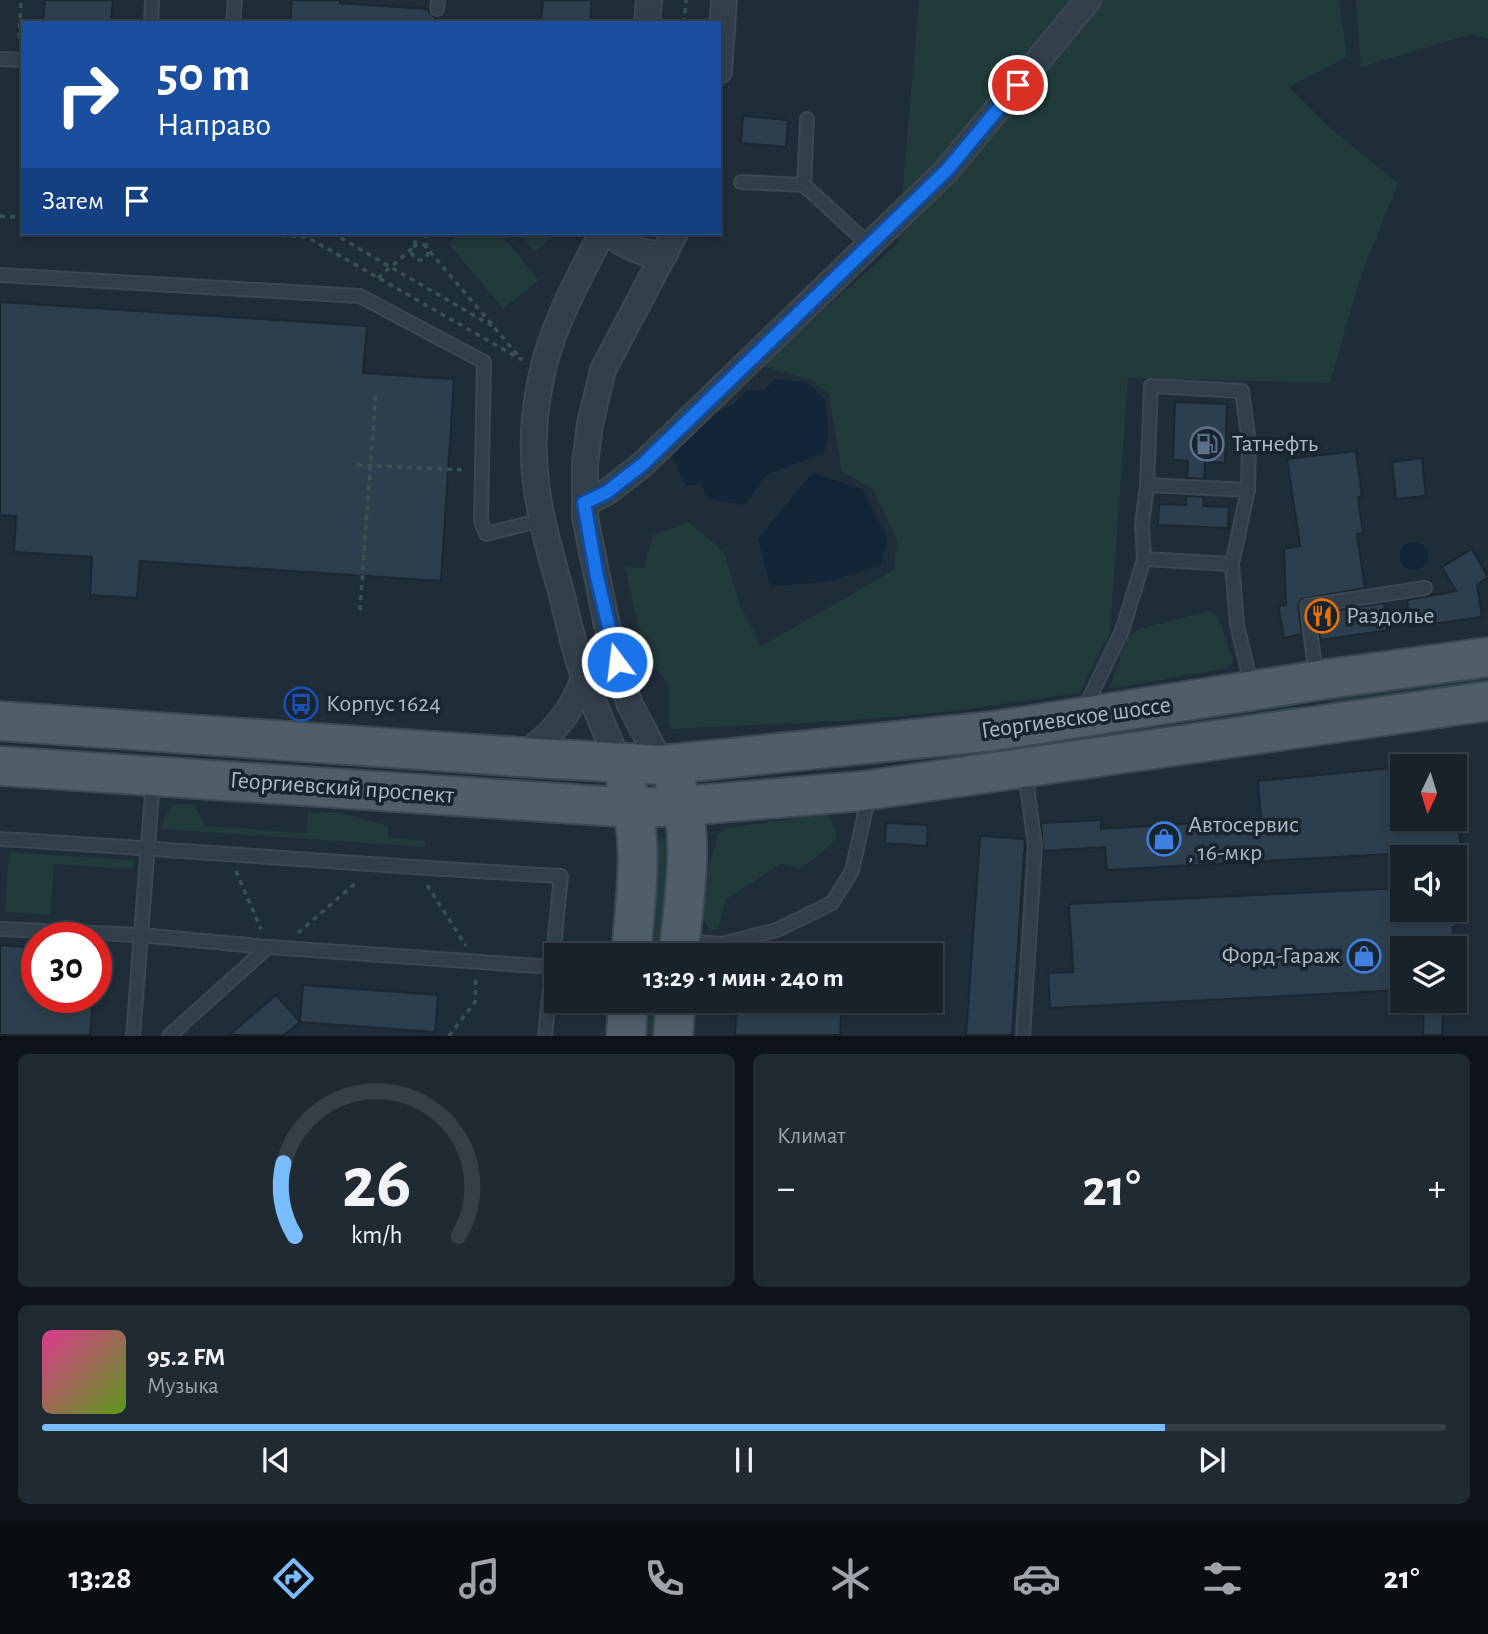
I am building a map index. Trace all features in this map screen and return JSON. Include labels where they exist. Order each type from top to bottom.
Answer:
[{"type":"main road","name":"Георгиевское шоссе","points":[[662,765],[932,738],[1488,657]]},
{"type":"main road","name":"Георгиевское шоссе","points":[[684,806],[862,791],[1488,701]]},
{"type":"main road","name":"Георгиевский проспект","points":[[0,721],[662,765]]},
{"type":"main road","points":[[619,764],[634,808],[639,856],[632,943]]},
{"type":"main road","points":[[662,765],[676,786],[684,806],[687,856],[679,943]]},
{"type":"main road","name":"Георгиевский проспект","points":[[0,766],[634,808],[684,806]]},
{"type":"main road","points":[[626,1035],[627,1013]]},
{"type":"main road","points":[[673,1035],[675,1013]]},
{"type":"street","points":[[647,21],[649,0]]},
{"type":"street","points":[[721,43],[724,0]]},
{"type":"street","points":[[584,503],[607,492],[643,464],[947,170],[1088,0]]},
{"type":"street","points":[[601,235],[565,307],[541,377],[533,421],[533,465],[541,520],[584,679],[619,764]]},
{"type":"street","points":[[611,235],[632,250],[647,254],[670,243]]},
{"type":"street","points":[[662,765],[629,705],[597,577],[584,503],[590,424],[603,370],[670,243]]},
{"type":"street","points":[[520,757],[557,727],[573,705],[584,679]]},
{"type":"street","points":[[1322,680],[1313,692],[1313,709],[1326,720],[1335,721]]},
{"type":"lane","points":[[151,21],[152,0]]},
{"type":"lane","points":[[233,21],[235,0]]},
{"type":"lane","points":[[0,59],[21,60]]},
{"type":"lane","points":[[804,185],[807,119]]},
{"type":"lane","points":[[741,182],[804,185],[868,244]]},
{"type":"lane","points":[[0,275],[360,296],[484,362],[481,521],[486,534],[541,520]]},
{"type":"lane","points":[[1080,718],[1122,631],[1144,559],[1142,525],[1147,485],[1151,386],[1242,391],[1250,443],[1248,490],[1231,564],[1237,625],[1252,691]]},
{"type":"lane","points":[[1147,485],[1248,490]]},
{"type":"lane","points":[[1144,559],[1231,564]]},
{"type":"lane","points":[[1322,680],[1307,606],[1425,588]]},
{"type":"lane","points":[[1023,1035],[1035,846],[1025,768]]},
{"type":"lane","points":[[133,1035],[153,776]]},
{"type":"lane","points":[[726,943],[777,930],[832,903],[852,871],[866,808],[862,791]]},
{"type":"lane","points":[[0,839],[376,866],[561,876],[554,943]]},
{"type":"lane","points":[[0,929],[140,935],[544,967]]},
{"type":"lane","points":[[169,1035],[275,947]]},
{"type":"lane","points":[[545,1035],[547,1013]]},
{"type":"path","points":[[19,38],[21,0]]},
{"type":"path","points":[[684,21],[686,0]]},
{"type":"path","points":[[0,216],[21,217]]},
{"type":"path","points":[[274,235],[307,237],[378,278],[523,361],[426,247],[415,246],[378,278]]},
{"type":"path","points":[[335,235],[494,327]]},
{"type":"path","points":[[415,235],[412,252],[414,258],[419,260],[425,258],[428,253],[426,235]]},
{"type":"path","points":[[507,235],[512,241]]},
{"type":"path","points":[[360,610],[376,390]]},
{"type":"path","points":[[357,464],[482,471]]},
{"type":"path","points":[[229,855],[275,947],[376,866]]},
{"type":"path","points":[[416,868],[477,963],[475,1003],[449,1035]]},
{"type":"green space","points":[[919,0],[1339,0],[1347,57],[1289,87],[1330,128],[1398,183],[1360,278],[1330,383],[1128,378],[1110,633],[1080,693],[947,712],[844,721],[672,729],[669,722],[669,684],[645,657],[625,567],[644,568],[653,535],[689,522],[724,552],[740,605],[761,646],[894,570],[897,540],[873,489],[842,472],[829,394],[811,380],[762,366],[898,243]]},
{"type":"green space","points":[[1356,0],[1488,0],[1488,39],[1472,34],[1361,67]]},
{"type":"green space","points":[[458,235],[502,235],[539,280],[503,309],[448,243]]},
{"type":"green space","points":[[521,235],[555,235],[534,252]]},
{"type":"green space","points":[[1210,611],[1219,618],[1233,661],[1228,668],[1109,689],[1127,639],[1139,629]]},
{"type":"green space","points":[[1488,676],[1488,687],[1331,710],[1330,700]]},
{"type":"green space","points":[[1294,706],[1296,716],[1025,758],[1010,750]]},
{"type":"green space","points":[[172,805],[194,805],[205,826],[306,833],[308,812],[341,813],[388,826],[388,837],[425,841],[425,847],[161,829],[166,813]]},
{"type":"green space","points":[[828,815],[836,831],[836,836],[828,847],[800,868],[781,864],[726,899],[718,929],[710,931],[703,919],[708,869],[718,834],[728,828]]},
{"type":"green space","points":[[660,838],[665,838],[670,845],[664,943],[648,943],[655,843]]},
{"type":"green space","points":[[9,852],[133,860],[133,869],[54,864],[50,915],[5,912]]},
{"type":"green space","points":[[644,1013],[659,1013],[658,1035],[642,1036]]},
{"type":"water","points":[[774,379],[806,382],[825,399],[829,436],[824,453],[766,475],[745,505],[708,499],[701,484],[686,486],[671,454],[694,424],[734,404],[745,391],[765,390]]},
{"type":"water","points":[[812,473],[862,489],[887,537],[881,565],[827,582],[770,586],[758,539]]},
{"type":"water","points":[[1414,542],[1424,546],[1428,556],[1424,566],[1414,570],[1404,566],[1400,556],[1404,546]]},
{"type":"building","points":[[45,0],[113,0],[111,21],[43,21]]},
{"type":"building","points":[[292,0],[340,0],[340,3],[428,9],[435,17],[435,21],[290,21]]},
{"type":"building","points":[[543,0],[592,0],[590,21],[541,21]]},
{"type":"building","points":[[743,116],[788,120],[786,147],[741,143]]},
{"type":"building","points":[[0,302],[367,326],[363,373],[454,379],[441,581],[140,561],[137,598],[90,595],[92,557],[14,552],[16,516],[0,515]]},
{"type":"building","points":[[1175,402],[1227,404],[1225,463],[1205,462],[1204,479],[1187,478],[1188,461],[1173,460]]},
{"type":"building","points":[[1356,451],[1362,496],[1358,497],[1363,533],[1357,534],[1365,588],[1302,599],[1298,606],[1302,634],[1284,638],[1278,606],[1286,605],[1284,549],[1300,546],[1287,459]]},
{"type":"building","points":[[1422,458],[1426,496],[1396,499],[1392,462]]},
{"type":"building","points":[[1186,496],[1204,497],[1203,506],[1229,507],[1228,528],[1158,525],[1159,504],[1186,505]]},
{"type":"building","points":[[1472,549],[1488,577],[1477,585],[1482,617],[1410,627],[1407,600],[1456,591],[1442,567]]},
{"type":"building","points":[[1384,603],[1389,630],[1320,640],[1317,613]]},
{"type":"building","points":[[1390,768],[1390,831],[1459,831],[1461,845],[1390,845],[1390,854],[1107,870],[1105,847],[1043,851],[1041,823],[1101,820],[1101,829],[1261,819],[1258,781]]},
{"type":"building","points":[[886,823],[928,825],[927,846],[885,843]]},
{"type":"building","points":[[980,836],[1025,839],[1012,1035],[966,1035]]},
{"type":"building","points":[[1390,889],[1390,922],[1456,922],[1456,927],[1453,927],[1453,936],[1390,936],[1390,991],[1050,1008],[1048,973],[1073,972],[1069,904]]},
{"type":"building","points":[[0,945],[21,947],[21,1013],[92,1013],[90,1035],[0,1035]]},
{"type":"building","points":[[303,985],[438,995],[435,1032],[300,1022]]},
{"type":"building","points":[[276,995],[300,1022],[284,1035],[229,1035]]},
{"type":"building","points":[[736,1013],[841,1013],[840,1035],[735,1035]]},
{"type":"building","points":[[1424,1013],[1443,1013],[1442,1035],[1423,1035]]},
{"type":"place","name":"Татнефть","points":[[1207,444]]},
{"type":"place","name":"Раздолье","points":[[1322,616]]},
{"type":"place","name":"Корпус 1624","points":[[301,704]]},
{"type":"place","name":"Автосервис , 16-мкр","points":[[1164,839]]},
{"type":"place","name":"Форд-Гараж","points":[[1364,956]]},
{"type":"route","points":[[617,662],[610,640],[584,503],[607,492],[643,464],[947,170],[1018,85]]}]
